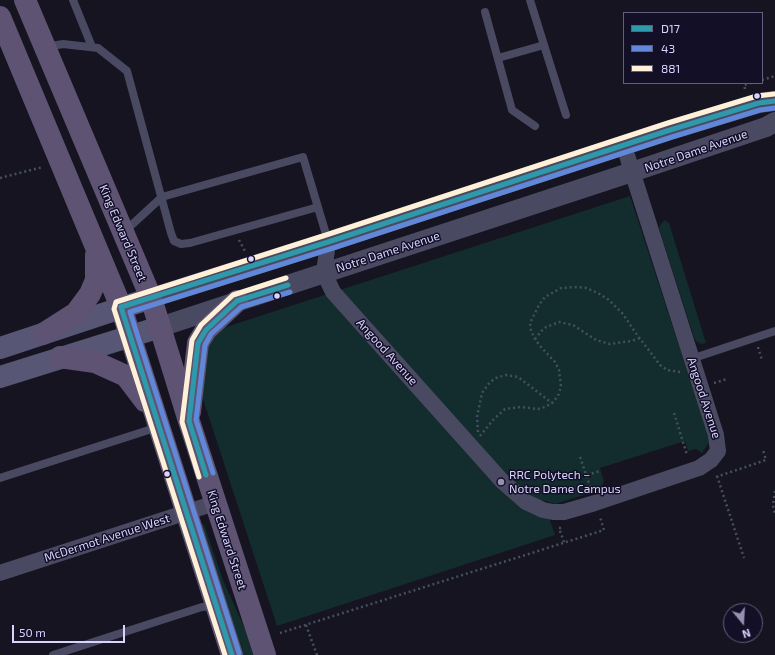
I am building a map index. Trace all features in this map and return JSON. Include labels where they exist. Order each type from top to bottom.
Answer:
[{"type":"main road","name":"King Edward Street","points":[[25,0],[151,298],[215,503],[265,655]]},
{"type":"main road","points":[[0,17],[121,307],[232,655]]},
{"type":"main road","points":[[43,334],[76,313],[90,294],[96,280],[96,250]]},
{"type":"main road","points":[[0,348],[151,298]]},
{"type":"main road","points":[[189,421],[198,343],[206,330],[237,302]]},
{"type":"main road","name":"Notre Dame Avenue","points":[[0,377],[160,327]]},
{"type":"main road","points":[[60,358],[96,362],[126,376],[138,391],[158,422]]},
{"type":"street","points":[[151,298],[759,102],[775,101]]},
{"type":"street","name":"Notre Dame Avenue","points":[[160,327],[552,199],[766,127],[775,122]]},
{"type":"street","name":"Angood Avenue","points":[[324,273],[333,292],[502,481],[526,502],[544,510],[553,512],[574,510],[699,468],[711,460],[718,451],[718,444],[624,146]]},
{"type":"street","points":[[544,172],[552,199]]},
{"type":"street","points":[[324,273],[328,242]]},
{"type":"street","name":"McDermot Avenue West","points":[[0,573],[215,503]]},
{"type":"lane","points":[[73,0],[92,47]]},
{"type":"lane","points":[[530,0],[566,115]]},
{"type":"lane","points":[[485,12],[512,110],[535,126]]},
{"type":"lane","points":[[45,47],[63,44],[98,48],[128,71],[174,241],[181,244],[190,243],[318,207]]},
{"type":"lane","points":[[498,58],[544,44]]},
{"type":"lane","points":[[123,233],[162,197],[303,157],[328,242]]},
{"type":"lane","points":[[693,365],[775,331]]},
{"type":"lane","points":[[0,478],[158,422]]},
{"type":"lane","points":[[54,655],[202,607],[216,606]]},
{"type":"path","points":[[763,80],[775,76]]},
{"type":"path","points":[[0,178],[43,167]]},
{"type":"path","points":[[234,230],[246,255]]},
{"type":"path","points":[[552,403],[518,377],[506,375],[496,378],[490,382],[482,392],[477,417],[478,439],[493,420],[505,409],[521,407],[538,409],[552,403],[558,396],[561,387],[559,370],[555,362],[535,339],[531,331],[530,323],[538,305],[554,291],[561,288],[586,288],[609,300],[623,314],[660,365],[667,370],[683,372],[693,365]]},
{"type":"path","points":[[535,339],[544,328],[559,322],[573,325],[596,340],[610,344],[618,344],[640,338]]},
{"type":"path","points":[[674,413],[687,455],[691,454]]},
{"type":"path","points":[[580,457],[592,493]]},
{"type":"path","points":[[587,475],[600,471]]},
{"type":"path","points":[[717,476],[744,558]]},
{"type":"path","points":[[775,491],[775,515]]},
{"type":"path","points":[[280,633],[604,530],[599,515]]},
{"type":"path","points":[[306,625],[317,655]]},
{"type":"green space","points":[[630,196],[710,441],[702,453],[696,449],[688,451],[685,441],[600,468],[604,481],[600,490],[555,504],[543,500],[555,535],[277,626],[188,353],[198,336]]},
{"type":"green space","points":[[665,220],[669,223],[706,343],[701,344],[696,341],[694,337],[660,232],[659,227]]},
{"type":"green space","points":[[201,524],[205,527],[223,580],[245,629],[254,655],[240,655]]},
{"type":"transit line","name":"881","points":[[225,655],[114,309],[116,302],[668,123],[757,96],[774,94]]},
{"type":"transit line","name":"D17","points":[[232,655],[121,307],[328,242],[670,130],[759,103],[775,101]]},
{"type":"transit line","name":"43","points":[[239,653],[130,312],[330,249],[672,137],[760,110],[775,108]]},
{"type":"transit line","name":"881","points":[[199,477],[182,422],[192,340],[201,325],[233,295],[286,278]]},
{"type":"transit line","name":"D17","points":[[206,475],[189,421],[198,343],[206,330],[237,301],[288,285]]},
{"type":"transit line","name":"43","points":[[213,473],[196,420],[205,345],[211,334],[241,307],[290,292]]},
{"type":"place","name":"RRC Polytech – Notre Dame Campus","points":[[501,482]]}]
